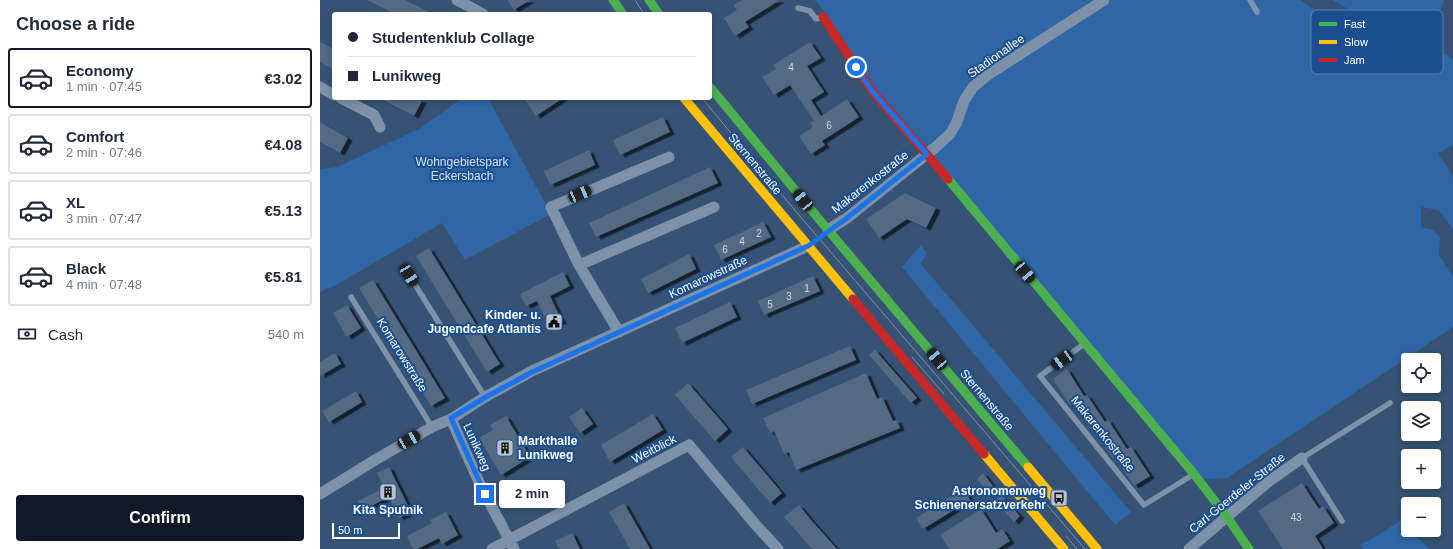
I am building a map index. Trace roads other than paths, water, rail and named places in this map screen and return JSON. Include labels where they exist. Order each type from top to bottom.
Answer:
[{"type":"street","points":[[457,0],[479,12]]},
{"type":"street","points":[[614,0],[623,12]]},
{"type":"street","points":[[649,0],[658,12]]},
{"type":"street","name":"Stadionallee","points":[[927,154],[950,134],[956,124],[964,101],[973,87],[989,74],[1104,0]]},
{"type":"street","name":"Makarenkostraße","points":[[822,18],[873,92],[927,154],[1194,474],[1227,517],[1248,549]]},
{"type":"street","points":[[320,87],[332,93]]},
{"type":"street","name":"Sternenstraße","points":[[712,89],[828,230],[1097,549]]},
{"type":"street","points":[[345,100],[374,116],[380,127]]},
{"type":"street","name":"Sternenstraße","points":[[686,100],[814,242],[1064,549]]},
{"type":"street","name":"Makarenkostraße","points":[[828,230],[847,218],[927,154]]},
{"type":"street","points":[[619,332],[579,265],[551,207],[668,157]]},
{"type":"street","points":[[579,265],[714,207]]},
{"type":"street","points":[[814,242],[828,230]]},
{"type":"street","name":"Komarowstraße","points":[[320,494],[432,427],[451,418],[532,372],[814,242]]},
{"type":"street","name":"Lunikweg","points":[[451,418],[479,482],[512,544]]},
{"type":"street","name":"Weitblick","points":[[512,544],[591,498],[689,445],[755,524],[778,549]]},
{"type":"street","name":"Carl-Goerdeler-Straße","points":[[1189,549],[1268,482],[1302,458]]},
{"type":"street","points":[[492,549],[512,544]]},
{"type":"lane","points":[[1250,0],[1257,12]]},
{"type":"lane","name":"Makarenkostraße","points":[[798,8],[810,11],[816,19],[822,18]]},
{"type":"lane","points":[[409,275],[486,397]]},
{"type":"lane","name":"Komarowstraße","points":[[351,297],[432,427]]},
{"type":"lane","name":"Makarenkostraße","points":[[1084,343],[1040,376],[1144,506],[1194,474]]},
{"type":"lane","points":[[1342,521],[1302,458],[1390,403]]},
{"type":"tram line","points":[[635,0],[643,12]]},
{"type":"tram line","points":[[704,100],[793,208],[1085,549]]},
{"type":"tram line","points":[[912,357],[944,394]]},
{"type":"tram line","points":[[1066,536],[1077,549]]},
{"type":"place","name":"Kinder- u. Jugendcafe Atlantis","points":[[554,322]]},
{"type":"place","name":"Markthalle Lunikweg","points":[[505,448]]},
{"type":"place","name":"Kita Sputnik","points":[[388,492]]},
{"type":"place","name":"Astronomenweg Schienenersatzverkehr","points":[[1059,498]]},
{"type":"park label","name":"Wohngebietspark Eckersbach","points":[[462,169]]}]
